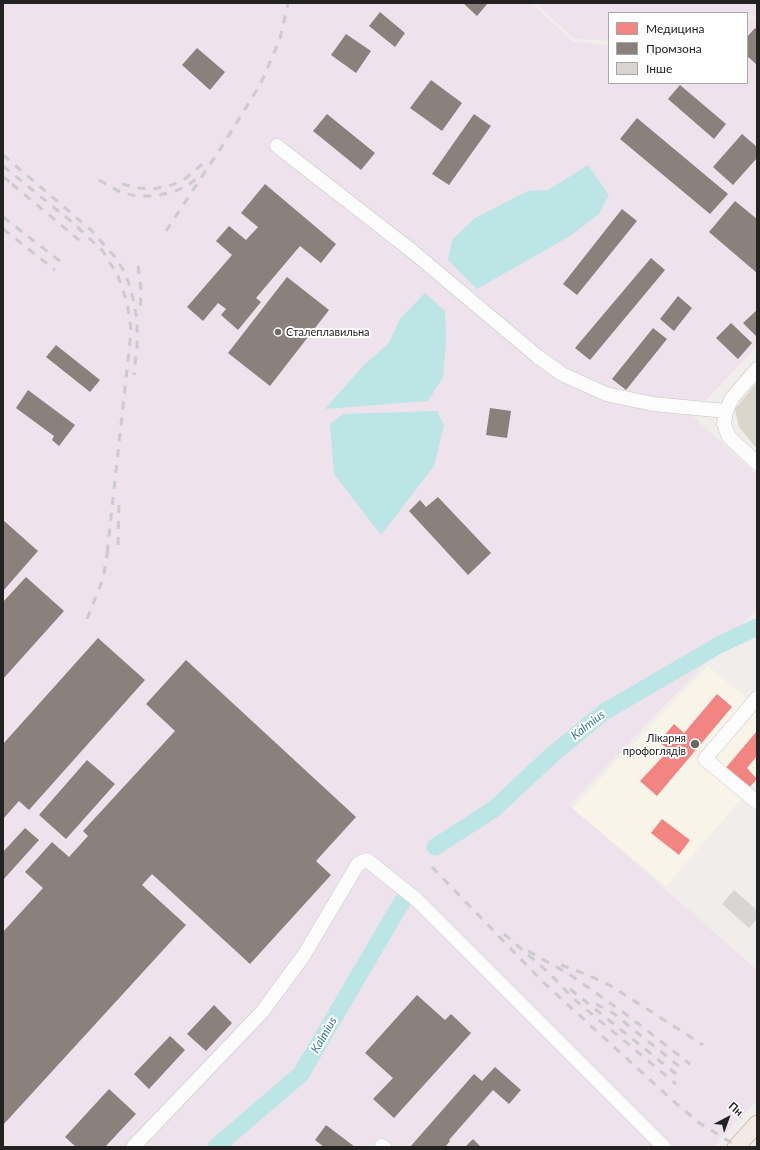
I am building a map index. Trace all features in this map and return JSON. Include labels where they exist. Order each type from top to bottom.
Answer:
[{"type":"main road","points":[[736,1147],[757,1124]]},
{"type":"street","points":[[277,146],[412,251],[537,356],[562,374],[606,394],[653,404],[726,411]]},
{"type":"street","points":[[757,369],[732,398],[726,411],[724,424],[729,437],[757,463]]},
{"type":"street","points":[[757,698],[705,759],[757,802]]},
{"type":"street","points":[[133,1147],[262,1012],[304,955],[358,864],[367,860],[417,900],[664,1147]]},
{"type":"shaded area","points":[[3,3],[531,3],[573,42],[608,45],[608,84],[748,84],[748,21],[751,18],[757,19],[757,347],[691,415],[757,475],[757,609],[569,805],[757,970],[757,1100],[713,1147],[3,1147]]},
{"type":"shaded area","points":[[535,3],[757,3],[757,17],[748,15],[748,12],[608,12],[608,41],[575,39]]},
{"type":"shaded area","points":[[757,382],[757,449],[739,427],[735,409]]},
{"type":"shaded area","name":"Лікарня профоглядів","points":[[708,666],[757,707],[757,781],[666,886],[572,808]]},
{"type":"water","points":[[588,165],[609,195],[599,214],[570,236],[477,289],[448,260],[452,240],[475,218],[528,191],[548,190]]},
{"type":"water","points":[[425,293],[445,311],[446,342],[443,377],[428,401],[325,409],[363,366],[389,343],[400,319]]},
{"type":"water","points":[[437,411],[444,425],[434,466],[381,535],[334,474],[330,424],[343,414]]},
{"type":"building: Медицина","points":[[717,694],[732,707],[657,796],[640,781],[669,750],[659,742],[674,724],[684,733]]},
{"type":"building: Медицина","points":[[757,731],[757,756],[747,768],[757,779],[747,790],[724,770]]},
{"type":"building: Медицина","points":[[662,819],[690,840],[679,855],[651,833]]},
{"type":"building: Промзона","points":[[463,3],[488,3],[477,16]]},
{"type":"building: Промзона","points":[[380,12],[405,33],[395,47],[369,26]]},
{"type":"building: Промзона","points":[[755,28],[757,30],[757,65],[748,57],[748,36]]},
{"type":"building: Промзона","points":[[346,34],[371,51],[356,73],[331,55]]},
{"type":"building: Промзона","points":[[197,48],[225,72],[210,90],[182,65]]},
{"type":"building: Промзона","points":[[431,80],[462,103],[442,131],[410,108]]},
{"type":"building: Промзона","points":[[680,85],[726,124],[714,139],[668,99]]},
{"type":"building: Промзона","points":[[327,114],[375,153],[361,170],[313,131]]},
{"type":"building: Промзона","points":[[474,114],[491,126],[449,185],[432,174]]},
{"type":"building: Промзона","points":[[637,118],[728,194],[710,214],[620,139]]},
{"type":"building: Промзона","points":[[742,134],[757,147],[757,158],[733,185],[713,167]]},
{"type":"building: Промзона","points":[[265,184],[336,244],[321,263],[300,246],[256,298],[261,302],[238,330],[221,315],[226,309],[218,303],[203,321],[187,307],[232,255],[216,241],[229,226],[246,240],[258,227],[241,213]]},
{"type":"building: Промзона","points":[[735,201],[757,219],[757,273],[709,232]]},
{"type":"building: Промзона","points":[[622,209],[637,221],[577,295],[563,284]]},
{"type":"building: Промзона","points":[[651,258],[665,270],[590,360],[575,348]]},
{"type":"building: Промзона","name":"Сталеплавильна","points":[[287,277],[329,310],[270,386],[228,353]]},
{"type":"building: Промзона","points":[[678,296],[692,308],[674,331],[660,319]]},
{"type":"building: Промзона","points":[[757,310],[757,337],[743,323]]},
{"type":"building: Промзона","points":[[731,323],[752,343],[738,359],[716,338]]},
{"type":"building: Промзона","points":[[653,328],[667,339],[626,390],[612,379]]},
{"type":"building: Промзона","points":[[56,345],[100,380],[90,392],[46,357]]},
{"type":"building: Промзона","points":[[28,390],[75,425],[59,446],[52,440],[54,436],[16,408]]},
{"type":"building: Промзона","points":[[490,408],[511,411],[507,438],[486,435]]},
{"type":"building: Промзона","points":[[438,497],[491,553],[468,575],[409,511],[420,500],[426,507]]},
{"type":"building: Промзона","points":[[3,520],[38,551],[3,591]]},
{"type":"building: Промзона","points":[[26,577],[64,611],[3,679],[3,602]]},
{"type":"building: Промзона","points":[[98,638],[145,680],[29,810],[19,801],[3,819],[3,744]]},
{"type":"building: Промзона","points":[[186,660],[356,817],[316,861],[331,875],[250,964],[152,874],[142,885],[186,925],[3,1125],[3,932],[43,888],[25,872],[52,842],[69,857],[88,836],[83,831],[175,731],[146,704]]},
{"type":"building: Промзона","points":[[87,760],[115,784],[66,839],[39,815]]},
{"type":"building: Промзона","points":[[25,828],[39,840],[3,880],[3,852]]},
{"type":"building: Промзона","points":[[417,995],[445,1020],[451,1014],[471,1033],[394,1118],[373,1099],[393,1078],[365,1053]]},
{"type":"building: Промзона","points":[[214,1005],[232,1023],[206,1051],[187,1034]]},
{"type":"building: Промзона","points":[[170,1036],[185,1050],[149,1089],[134,1074]]},
{"type":"building: Промзона","points":[[495,1067],[521,1090],[509,1104],[493,1090],[449,1140],[450,1141],[445,1147],[410,1147],[474,1074],[482,1081]]},
{"type":"building: Промзона","points":[[109,1089],[136,1114],[105,1147],[76,1147],[65,1137]]},
{"type":"building: Промзона","points":[[326,1125],[355,1147],[324,1147],[315,1140]]},
{"type":"building: Промзона","points":[[473,1139],[481,1147],[465,1147]]},
{"type":"building: Інше","points":[[734,890],[757,910],[757,919],[749,928],[722,904]]},
{"type":"waterway","name":"Kalmius","points":[[435,847],[494,809],[553,754],[604,712],[719,645],[757,627]]},
{"type":"waterway","name":"Kalmius","points":[[216,1147],[301,1074],[403,900]]},
{"type":"railway","points":[[166,231],[226,140],[261,83],[280,39],[288,3]]},
{"type":"railway","points":[[3,155],[91,230],[115,257],[124,271],[131,289],[137,319],[137,346],[134,375]]},
{"type":"railway","points":[[122,184],[138,188],[153,189],[172,185],[186,178],[207,160]]},
{"type":"railway","points":[[3,166],[73,223],[102,250],[118,276],[127,302],[131,329],[130,342],[107,554]]},
{"type":"railway","points":[[3,177],[16,186]]},
{"type":"railway","points":[[99,180],[120,192],[136,196],[155,196],[173,192],[187,186],[197,178]]},
{"type":"railway","points":[[12,184],[79,240]]},
{"type":"railway","points":[[3,217],[61,262]]},
{"type":"railway","points":[[3,229],[55,270]]},
{"type":"railway","points":[[138,266],[141,290],[140,314]]},
{"type":"railway","points":[[118,545],[119,500]]},
{"type":"railway","points":[[87,619],[103,579],[108,549]]},
{"type":"railway","points":[[432,867],[542,981],[672,1100],[698,1122],[738,1147]]},
{"type":"railway","points":[[504,934],[549,973],[575,1000],[676,1084]]},
{"type":"railway","points":[[528,951],[569,974],[627,1015],[690,1064]]},
{"type":"railway","points":[[561,965],[588,975],[611,986],[703,1045]]},
{"type":"railway","points":[[570,989],[680,1077]]},
{"type":"railway","points":[[596,1004],[613,1013],[685,1071]]},
{"type":"place","name":"Сталеплавильна","points":[[278,332]]},
{"type":"place","name":"Лікарня профоглядів","points":[[695,744]]}]
